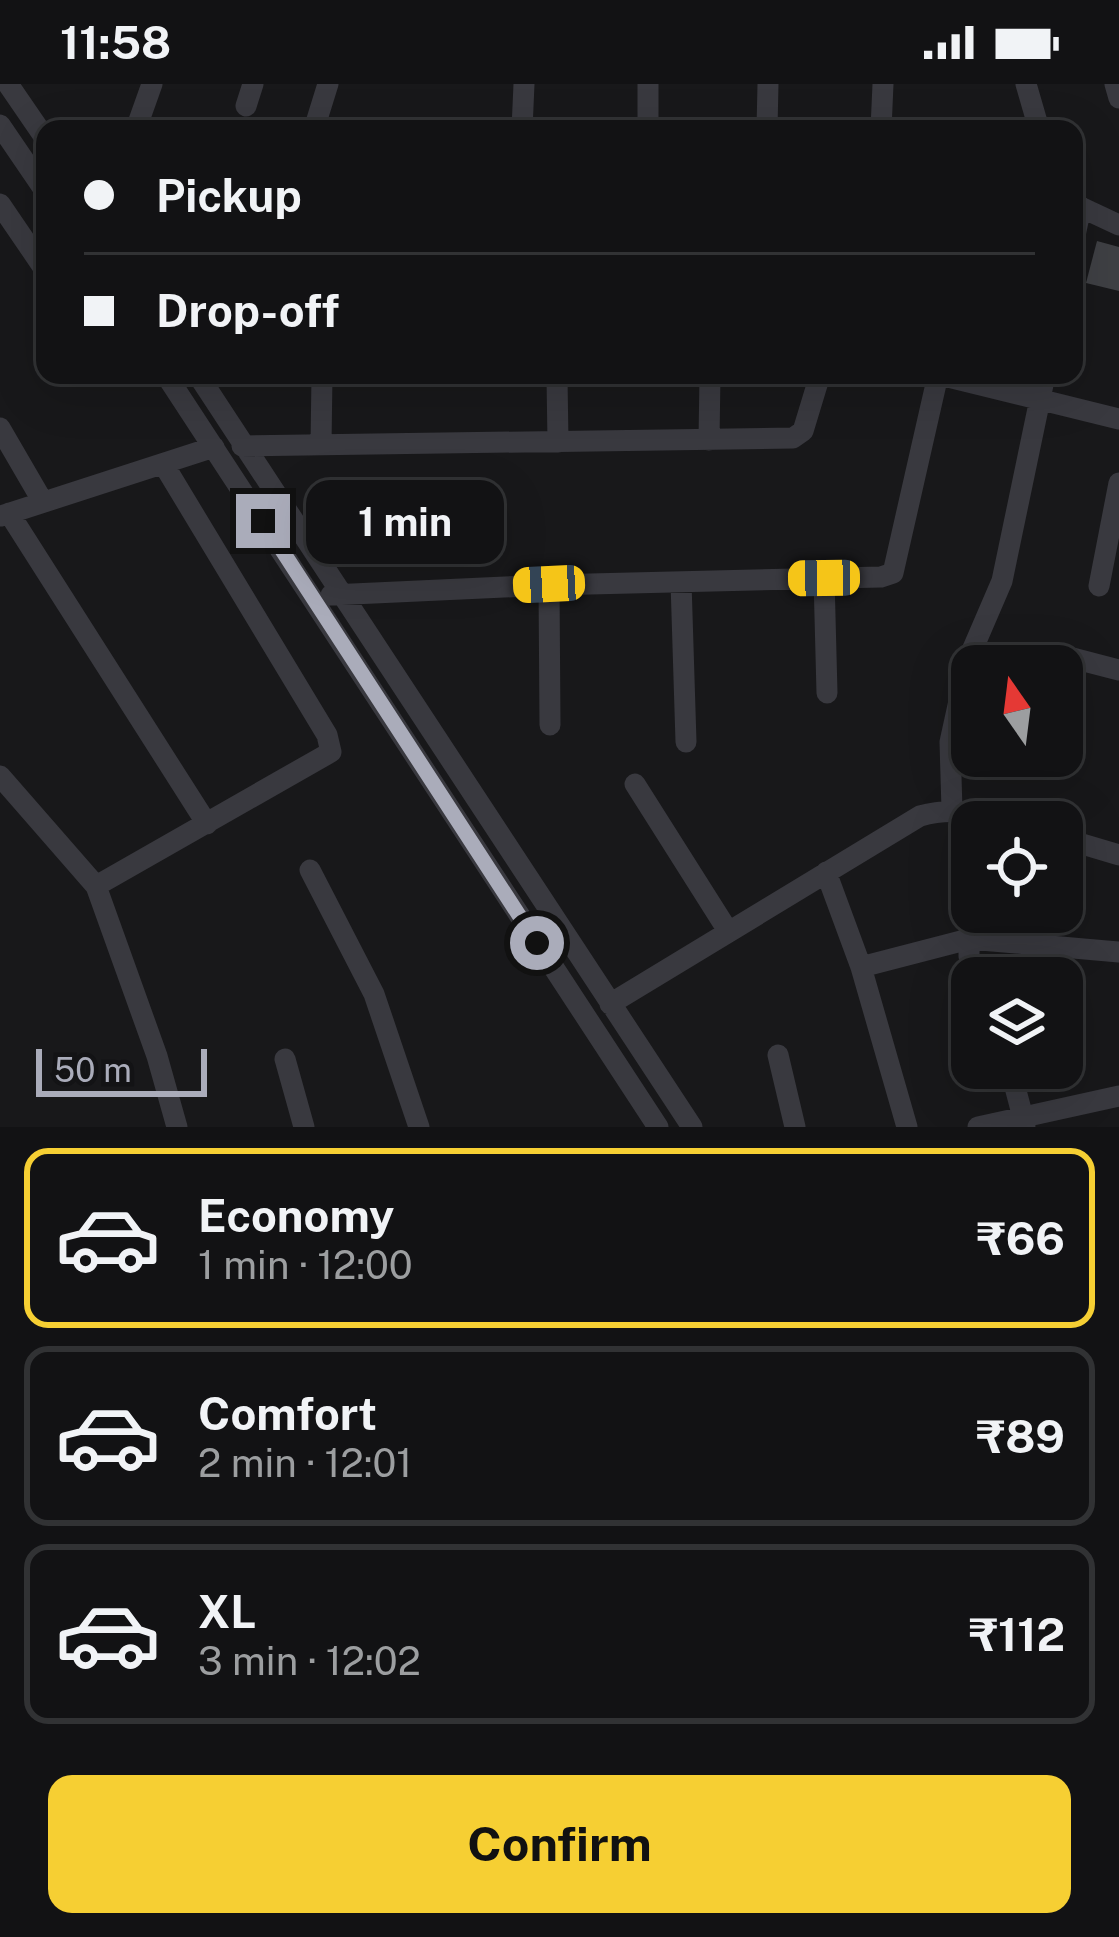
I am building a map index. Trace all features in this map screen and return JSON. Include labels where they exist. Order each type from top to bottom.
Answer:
[{"type":"street","points":[[8,84],[25,94]]},
{"type":"street","points":[[139,120],[152,84]]},
{"type":"street","points":[[317,120],[328,84]]},
{"type":"street","points":[[522,120],[524,84]]},
{"type":"street","points":[[648,84],[648,120]]},
{"type":"street","points":[[767,120],[768,84]]},
{"type":"street","points":[[881,120],[883,84]]},
{"type":"street","points":[[1026,84],[1036,120]]},
{"type":"street","points":[[1115,84],[1119,98]]},
{"type":"street","points":[[0,124],[10,160],[36,183]]},
{"type":"street","points":[[0,204],[36,257]]},
{"type":"street","points":[[172,384],[658,1127]]},
{"type":"street","points":[[204,384],[692,1127]]},
{"type":"street","points":[[321,445],[322,384]]},
{"type":"street","points":[[556,384],[558,442]]},
{"type":"street","points":[[709,440],[710,384]]},
{"type":"street","points":[[242,446],[793,438],[802,431],[817,384]]},
{"type":"street","points":[[312,596],[893,573],[937,384]]},
{"type":"street","points":[[975,384],[1119,418]]},
{"type":"street","points":[[960,801],[950,742],[968,660],[1002,581],[1043,384]]},
{"type":"street","points":[[0,428],[43,502]]},
{"type":"street","points":[[207,824],[5,514],[214,447]]},
{"type":"street","points":[[96,886],[331,752],[332,744],[164,465]]},
{"type":"street","points":[[1099,586],[1119,483]]},
{"type":"street","points":[[824,578],[827,693]]},
{"type":"street","points":[[681,582],[686,742]]},
{"type":"street","points":[[549,584],[550,725]]},
{"type":"street","points":[[1083,661],[1119,670]]},
{"type":"street","points":[[0,776],[96,886],[157,1056],[177,1127]]},
{"type":"street","points":[[635,784],[728,931]]},
{"type":"street","points":[[610,1004],[920,816],[951,811]]},
{"type":"street","points":[[1083,845],[1119,856]]},
{"type":"street","points":[[310,870],[374,994],[419,1127]]},
{"type":"street","points":[[826,872],[861,967],[907,1127]]},
{"type":"street","points":[[969,933],[972,957]]},
{"type":"street","points":[[861,967],[969,939],[1119,952]]},
{"type":"street","points":[[778,1055],[795,1127]]},
{"type":"street","points":[[285,1058],[304,1127]]},
{"type":"street","points":[[1015,1089],[1024,1122]]},
{"type":"street","points":[[978,1127],[1024,1122],[1119,1096]]},
{"type":"building","points":[[1097,241],[1119,247],[1119,291],[1086,283]]},
{"type":"route","points":[[263,521],[537,943]]}]
